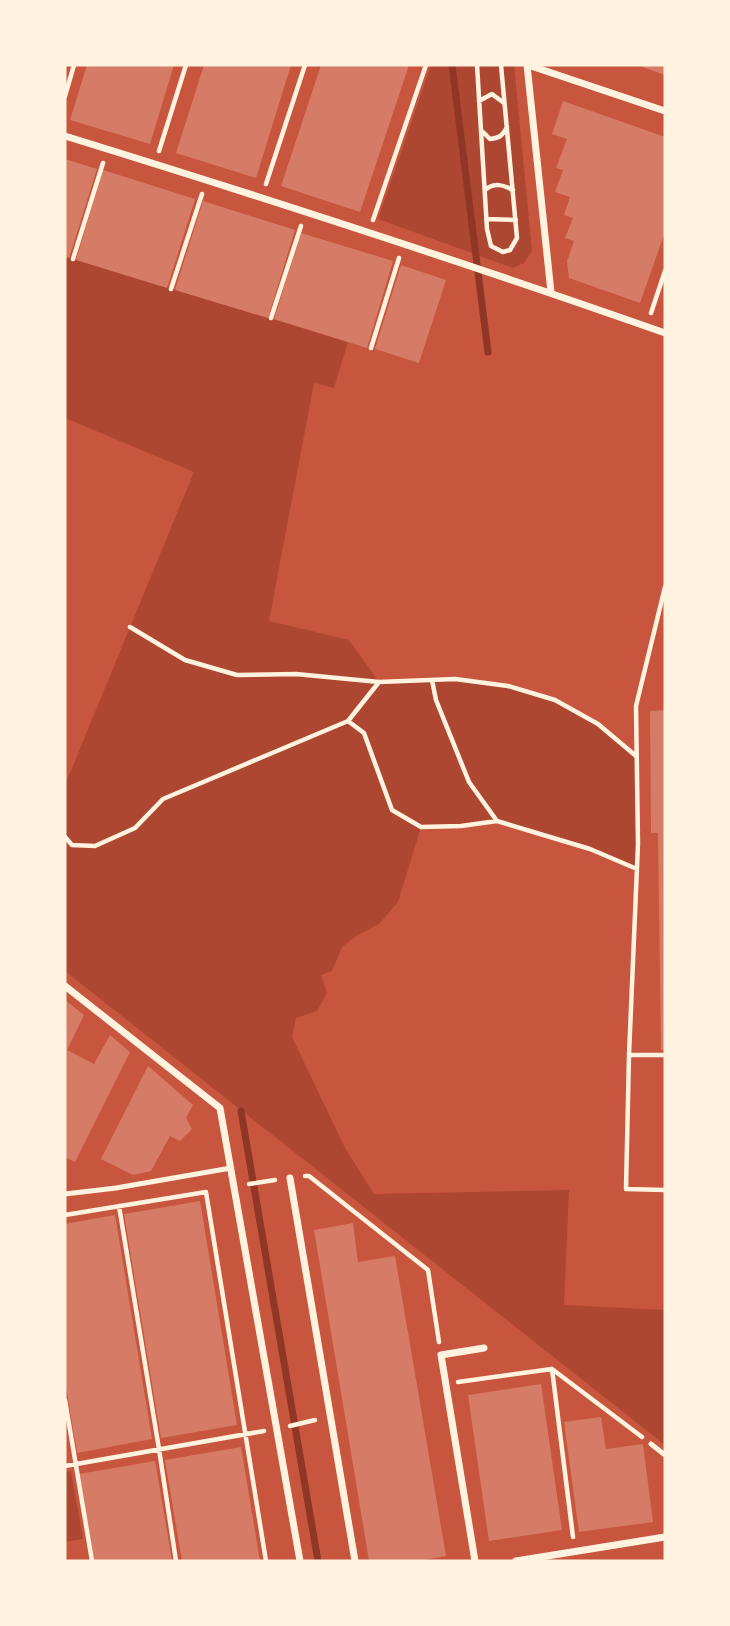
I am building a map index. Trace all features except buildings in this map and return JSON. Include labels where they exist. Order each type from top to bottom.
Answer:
[{"type":"street","points":[[551,292],[528,65],[665,111]]},
{"type":"street","points":[[65,136],[497,274],[665,333]]},
{"type":"street","points":[[65,986],[220,1108],[280,1428],[300,1561]]},
{"type":"street","points":[[290,1178],[355,1561]]},
{"type":"street","points":[[475,1561],[441,1355],[484,1348]]},
{"type":"street","points":[[516,1561],[665,1537]]},
{"type":"lane","points":[[65,1194],[232,1168]]},
{"type":"lane","points":[[651,1444],[665,1455]]},
{"type":"path","points":[[65,96],[74,65]]},
{"type":"path","points":[[155,163],[186,65]]},
{"type":"path","points":[[262,197],[305,65]]},
{"type":"path","points":[[369,232],[426,65]]},
{"type":"path","points":[[477,65],[488,242],[494,249],[503,252],[516,244],[516,220],[501,65]]},
{"type":"path","points":[[479,101],[492,94],[505,103]]},
{"type":"path","points":[[481,130],[486,137],[497,138],[502,136],[507,126]]},
{"type":"path","points":[[73,259],[107,149]]},
{"type":"path","points":[[171,289],[206,180]]},
{"type":"path","points":[[484,191],[498,184],[513,190]]},
{"type":"path","points":[[271,318],[306,212]]},
{"type":"path","points":[[486,219],[516,220]]},
{"type":"path","points":[[371,348],[403,244]]},
{"type":"path","points":[[647,327],[665,271]]},
{"type":"path","points":[[665,587],[635,706],[637,869],[626,1189],[665,1191]]},
{"type":"path","points":[[131,627],[185,660],[237,675],[296,674],[379,682],[455,679],[509,686],[555,700],[598,724],[636,756]]},
{"type":"path","points":[[432,680],[436,700],[469,782],[497,821]]},
{"type":"path","points":[[65,837],[72,845],[95,846],[135,828],[163,799],[348,721],[379,682]]},
{"type":"path","points":[[348,721],[364,733],[392,810],[421,827],[461,826],[497,821],[590,849],[637,869]]},
{"type":"path","points":[[629,1055],[665,1055]]},
{"type":"path","points":[[290,1178],[309,1176],[428,1270],[441,1355]]},
{"type":"path","points":[[242,1185],[266,1182]]},
{"type":"path","points":[[116,1188],[176,1561]]},
{"type":"path","points":[[65,1215],[206,1192],[266,1561]]},
{"type":"path","points":[[552,1369],[575,1552]]},
{"type":"path","points":[[446,1384],[552,1369],[651,1444]]},
{"type":"path","points":[[65,1400],[92,1561]]},
{"type":"path","points":[[65,1466],[306,1422]]},
{"type":"shaded area","points":[[431,65],[514,65],[532,251],[524,263],[513,268],[378,219]]},
{"type":"shaded area","points":[[65,256],[348,342],[334,388],[314,383],[269,621],[349,640],[379,682],[455,679],[508,686],[555,700],[598,724],[636,756],[637,869],[590,849],[497,821],[461,826],[421,827],[398,902],[379,924],[342,947],[332,971],[321,975],[327,993],[317,1011],[296,1018],[292,1037],[345,1148],[374,1194],[569,1190],[564,1305],[665,1310],[665,1445],[65,971],[65,785],[194,472],[65,418]]},
{"type":"shaded area","points":[[71,1471],[83,1539],[65,1542],[65,1472]]},
{"type":"waterway","points":[[452,65],[488,352]]},
{"type":"waterway","points":[[241,1111],[318,1561]]}]
